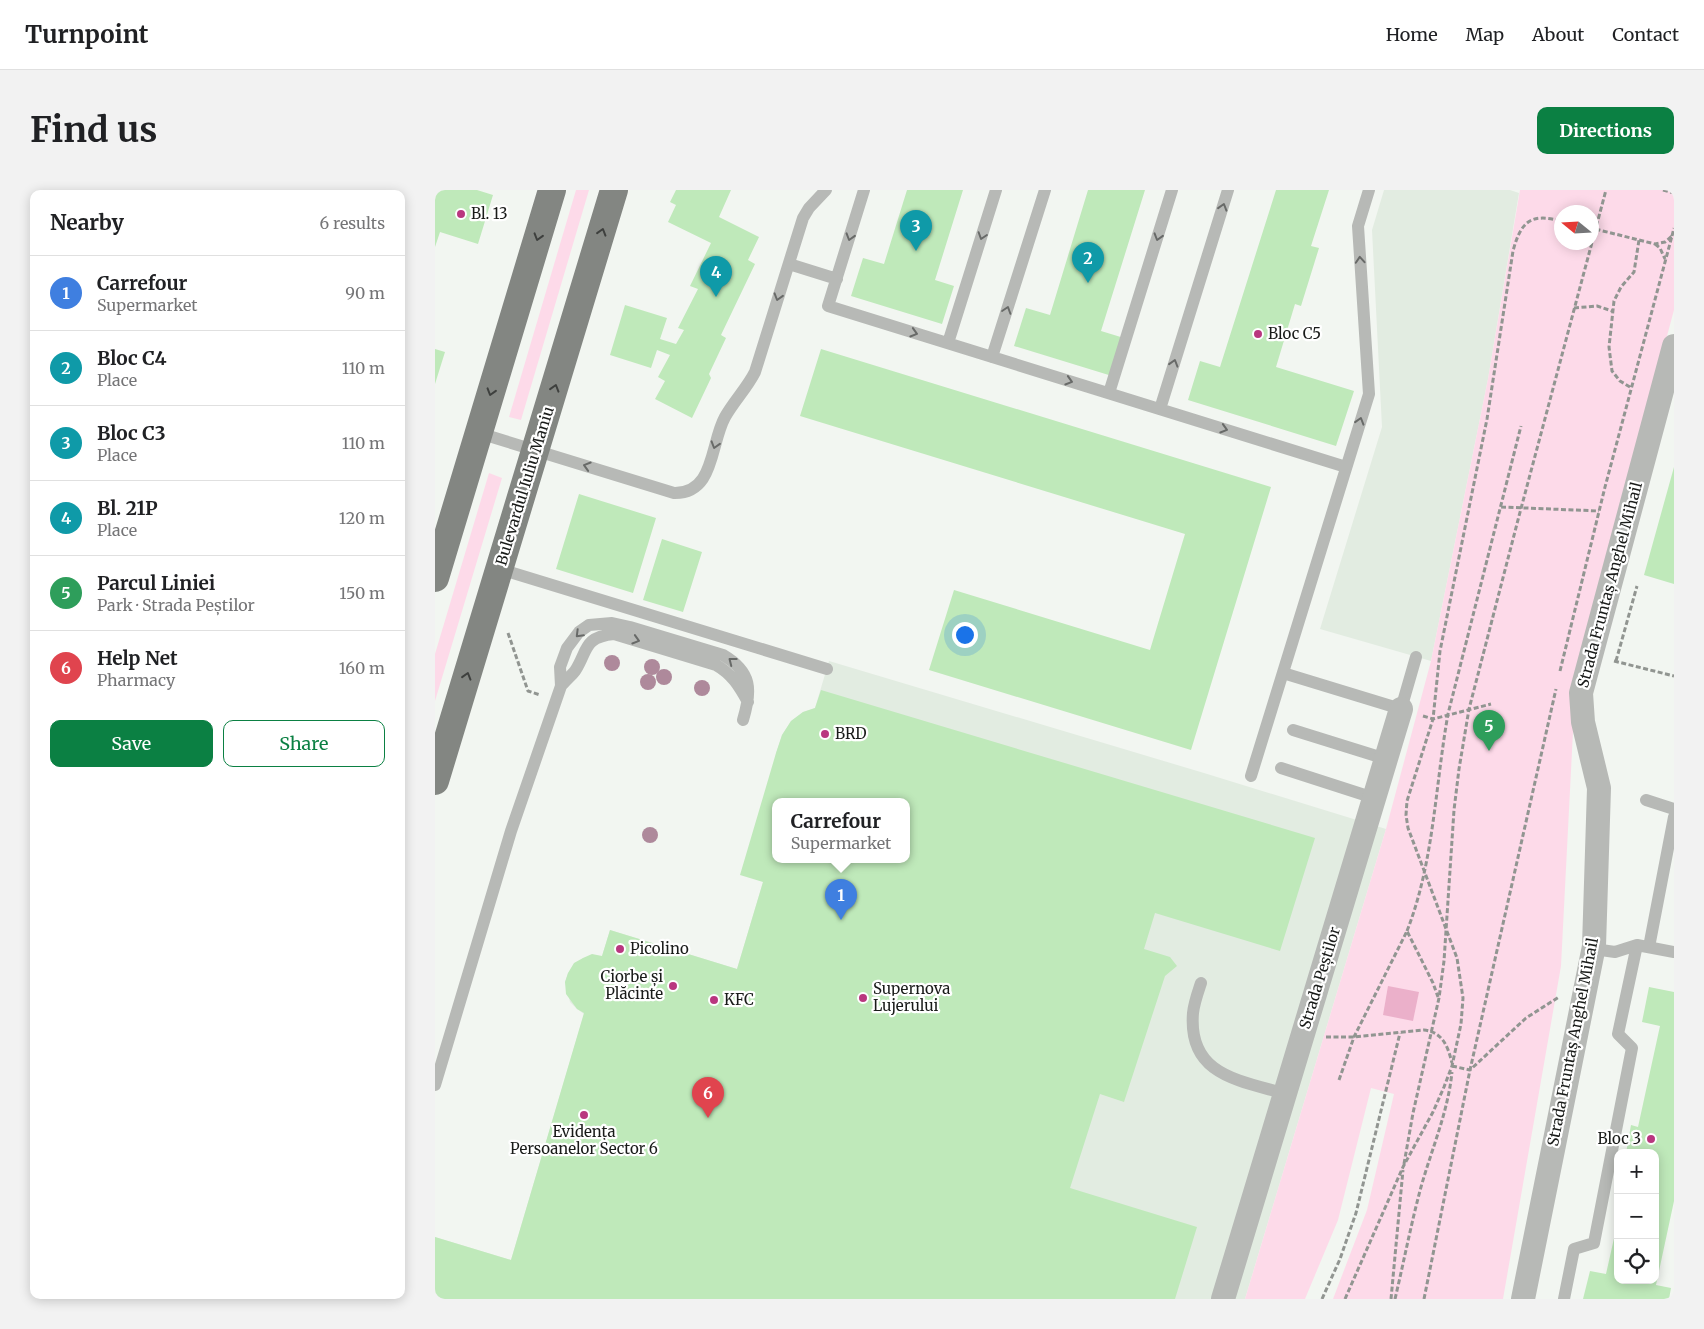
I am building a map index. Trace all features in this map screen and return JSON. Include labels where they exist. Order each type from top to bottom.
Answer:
[{"type":"main road","points":[[435,578],[552,190]]},
{"type":"main road","name":"Bulevardul Iuliu Maniu","points":[[435,782],[614,190]]},
{"type":"street","name":"Strada Fruntaș Anghel Mihail","points":[[1523,1299],[1594,949],[1599,788],[1583,722],[1581,693],[1674,346]]},
{"type":"street","name":"Strada Peștilor","points":[[1223,1299],[1401,709]]},
{"type":"lane","points":[[479,433],[674,493],[695,489],[706,476],[725,418],[755,372],[803,218],[809,208],[826,190]]},
{"type":"lane","points":[[864,190],[828,306],[1346,467]]},
{"type":"lane","points":[[948,343],[996,190]]},
{"type":"lane","points":[[992,357],[1045,190]]},
{"type":"lane","points":[[1109,393],[1173,190]]},
{"type":"lane","points":[[1160,409],[1228,190]]},
{"type":"lane","points":[[1251,776],[1369,394],[1358,226],[1369,190]]},
{"type":"lane","points":[[789,264],[837,279]]},
{"type":"lane","points":[[500,569],[827,669]]},
{"type":"lane","points":[[435,1085],[511,831],[561,686],[560,667],[567,648],[579,632],[589,625],[612,623],[723,654],[734,661],[742,670],[749,685],[748,703],[743,720]]},
{"type":"lane","points":[[561,686],[575,671],[584,651],[594,640],[603,635],[614,634],[716,665],[733,677],[748,703]]},
{"type":"lane","name":"Strada Peștilor","points":[[1401,709],[1416,656]]},
{"type":"lane","points":[[1283,673],[1401,709]]},
{"type":"lane","points":[[1293,730],[1385,759]]},
{"type":"lane","points":[[1281,768],[1374,798]]},
{"type":"lane","points":[[1646,800],[1674,809]]},
{"type":"lane","points":[[1564,1299],[1574,1249],[1594,1243],[1632,1048],[1618,1034],[1643,946],[1674,817]]},
{"type":"lane","points":[[1594,949],[1615,952],[1643,946],[1674,952]]},
{"type":"lane","points":[[1201,983],[1193,1012],[1193,1030],[1198,1050],[1206,1062],[1233,1078],[1286,1094]]},
{"type":"path","points":[[1599,211],[1606,190]]},
{"type":"path","points":[[1663,190],[1674,193]]},
{"type":"path","points":[[1395,1299],[1421,1186],[1444,1114],[1450,1088],[1452,1066],[1461,1024],[1463,998],[1457,958],[1410,835],[1406,815],[1411,785],[1433,719],[1440,651],[1487,420],[1513,251],[1517,236],[1529,222],[1545,217],[1554,219]]},
{"type":"path","points":[[1560,673],[1599,511],[1674,228]]},
{"type":"path","points":[[1599,230],[1655,244],[1661,248],[1665,259]]},
{"type":"path","points":[[1655,244],[1665,242],[1672,236]]},
{"type":"path","points":[[1631,387],[1620,381],[1611,371],[1609,347],[1613,300],[1634,272],[1639,240]]},
{"type":"path","points":[[1391,1299],[1403,1167],[1439,998],[1446,931],[1454,810],[1469,709],[1588,250]]},
{"type":"path","points":[[1574,308],[1597,306],[1612,311]]},
{"type":"path","points":[[1339,1080],[1354,1037],[1407,931],[1425,875],[1448,714],[1521,426]]},
{"type":"path","points":[[1501,507],[1599,511]]},
{"type":"path","points":[[1616,661],[1637,586]]},
{"type":"path","points":[[508,633],[528,691]]},
{"type":"path","points":[[1607,659],[1674,676]]},
{"type":"path","points":[[1424,1299],[1471,1070],[1557,682]]},
{"type":"path","points":[[1401,709],[1433,719],[1491,704]]},
{"type":"path","points":[[1407,931],[1439,998]]},
{"type":"path","points":[[1471,1070],[1526,1018],[1565,994],[1587,984]]},
{"type":"path","points":[[1345,1299],[1403,1167],[1433,1112],[1452,1066],[1449,1049],[1441,1038],[1432,1031],[1424,1030],[1354,1037]]},
{"type":"path","points":[[1322,1299],[1340,1259],[1357,1213],[1400,1033]]},
{"type":"path","points":[[1452,1066],[1471,1070]]},
{"type":"shaded area","points":[[576,190],[589,190],[521,420],[509,417]]},
{"type":"shaded area","points":[[1384,190],[1510,190],[1519,193],[1488,379],[1431,661],[1320,629],[1382,427],[1372,230]]},
{"type":"shaded area","points":[[1520,190],[1674,190],[1674,310],[1576,673],[1561,966],[1503,1299],[1333,1299],[1367,1210],[1394,1094],[1371,1088],[1338,1220],[1305,1299],[1245,1299],[1386,829],[1431,661],[1488,379]]},
{"type":"shaded area","points":[[489,473],[502,478],[435,701],[435,654]]},
{"type":"shaded area","name":"Supernova Lujerului","points":[[829,661],[1386,829],[1245,1299],[435,1299],[435,1237],[511,1260],[584,1014],[570,1002],[565,982],[568,973],[583,958],[602,956],[610,930],[737,969],[763,882],[776,753],[782,735],[791,721],[803,712],[815,708]]},
{"type":"shaded area","points":[[1388,986],[1419,992],[1413,1021],[1383,1015]]},
{"type":"building","name":"Bl. 13","points":[[435,190],[477,190],[493,195],[478,244],[440,232],[435,247]]},
{"type":"building","points":[[676,190],[731,190],[719,217],[759,237],[748,260],[755,264],[721,335],[726,338],[709,374],[711,378],[692,418],[655,399],[665,381],[658,377],[670,355],[657,350],[651,368],[610,355],[625,305],[667,318],[660,339],[676,344],[684,330],[678,328],[698,289],[690,286],[711,243],[668,222],[676,205],[670,202]]},
{"type":"building","points":[[907,190],[963,190],[935,280],[954,286],[942,324],[851,296],[863,258],[884,264]]},
{"type":"building","points":[[1088,190],[1145,190],[1101,331],[1124,338],[1112,376],[1014,346],[1026,308],[1050,315]]},
{"type":"building","name":"Bloc C5","points":[[1276,190],[1329,190],[1311,246],[1319,248],[1301,306],[1295,304],[1276,367],[1354,391],[1336,446],[1188,400],[1200,361],[1220,367]]},
{"type":"building","points":[[435,349],[445,352],[435,384]]},
{"type":"building","points":[[821,349],[1271,487],[1191,750],[929,670],[954,590],[1150,650],[1185,534],[800,416]]},
{"type":"building","points":[[1674,467],[1674,584],[1644,575]]},
{"type":"building","points":[[579,494],[656,518],[633,593],[556,569]]},
{"type":"building","points":[[662,539],[702,552],[683,612],[643,600]]},
{"type":"building","name":"Supernova Lujerului","points":[[821,690],[1315,838],[1280,951],[1155,913],[1144,949],[1170,957],[1177,966],[1165,976],[1124,1102],[1100,1094],[1070,1188],[1197,1227],[1175,1299],[435,1299],[435,1237],[511,1260],[584,1013],[577,1009],[566,994],[565,982],[574,963],[592,954],[602,956],[610,930],[737,969],[763,882],[740,875],[782,735],[791,721],[803,712],[815,708]]},
{"type":"building","name":"Bloc 3","points":[[1649,987],[1674,992],[1674,1201],[1659,1271],[1659,1149],[1627,1149],[1631,1125],[1638,1127],[1660,1026],[1642,1022]]},
{"type":"building","name":"Bloc 3","points":[[1614,1238],[1614,1284],[1656,1284],[1671,1288],[1669,1299],[1583,1299],[1590,1271],[1606,1274]]},
{"type":"place","name":"Bl. 13","points":[[461,214]]},
{"type":"place","name":"Bloc C3","points":[[916,251]]},
{"type":"place","name":"Bloc C4","points":[[1088,283]]},
{"type":"place","name":"Bl. 21P","points":[[716,297]]},
{"type":"place","name":"Bloc C5","points":[[1258,334]]},
{"type":"place","name":"BRD","points":[[825,734]]},
{"type":"place","name":"Parcul Liniei","points":[[1489,751]]},
{"type":"place","name":"Carrefour","points":[[841,920]]},
{"type":"place","name":"Picolino","points":[[620,949]]},
{"type":"place","name":"Ciorbe și Plăcinte","points":[[673,986]]},
{"type":"place","name":"Supernova Lujerului","points":[[863,998]]},
{"type":"place","name":"KFC","points":[[714,1000]]},
{"type":"place","name":"Evidența Persoanelor Sector 6","points":[[584,1115]]},
{"type":"place","name":"Help Net","points":[[708,1118]]},
{"type":"place","name":"Bloc 3","points":[[1651,1139]]}]
